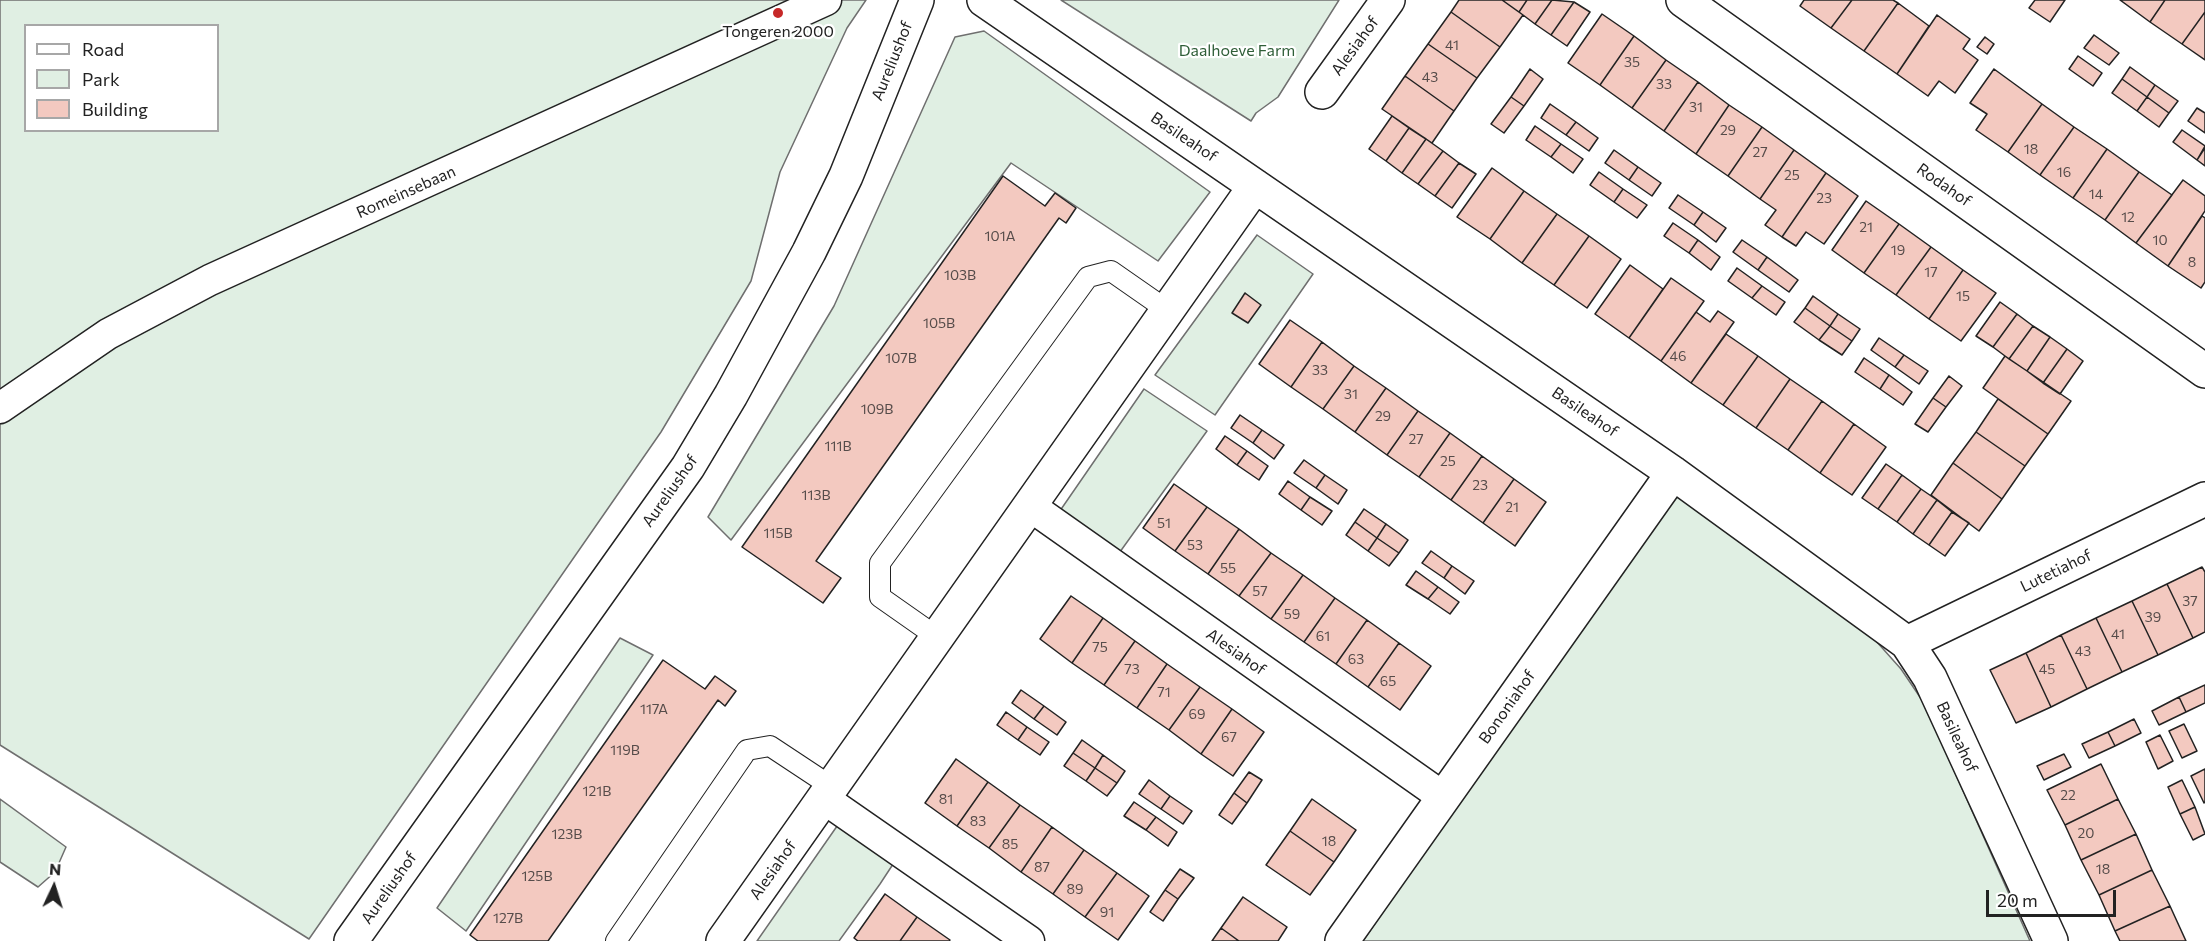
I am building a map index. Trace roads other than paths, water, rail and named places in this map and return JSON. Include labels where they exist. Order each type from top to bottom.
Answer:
[{"type":"street","name":"Romeinsebaan","points":[[0,408],[108,333],[210,280],[826,0]]},
{"type":"street","name":"Aureliushof","points":[[351,941],[688,467],[732,395],[809,252],[846,176],[917,0]]},
{"type":"street","name":"Basileahof","points":[[984,0],[1673,473],[1907,643],[1930,678],[2051,941]]},
{"type":"street","name":"Alesiahof","points":[[1322,92],[1388,0]]},
{"type":"street","name":"Rodahof","points":[[1683,0],[2205,371]]},
{"type":"street","name":"Alesiahof","points":[[723,941],[1255,186]]},
{"type":"street","name":"Bononiahof","points":[[1342,941],[1673,473]]},
{"type":"street","name":"Lutetiahof","points":[[1907,643],[2205,499]]},
{"type":"street","name":"Alesiahof","points":[[1029,506],[1443,797]]},
{"type":"street","points":[[827,792],[1029,941]]},
{"type":"lane","points":[[937,637],[880,597],[880,563],[1088,277],[1111,271],[1167,310]]},
{"type":"lane","points":[[616,941],[747,750],[770,746],[827,792]]},
{"type":"place","name":"Tongeren 2000","points":[[778,13]]},
{"type":"park label","name":"Daalhoeve Farm","points":[[1237,51]]}]
